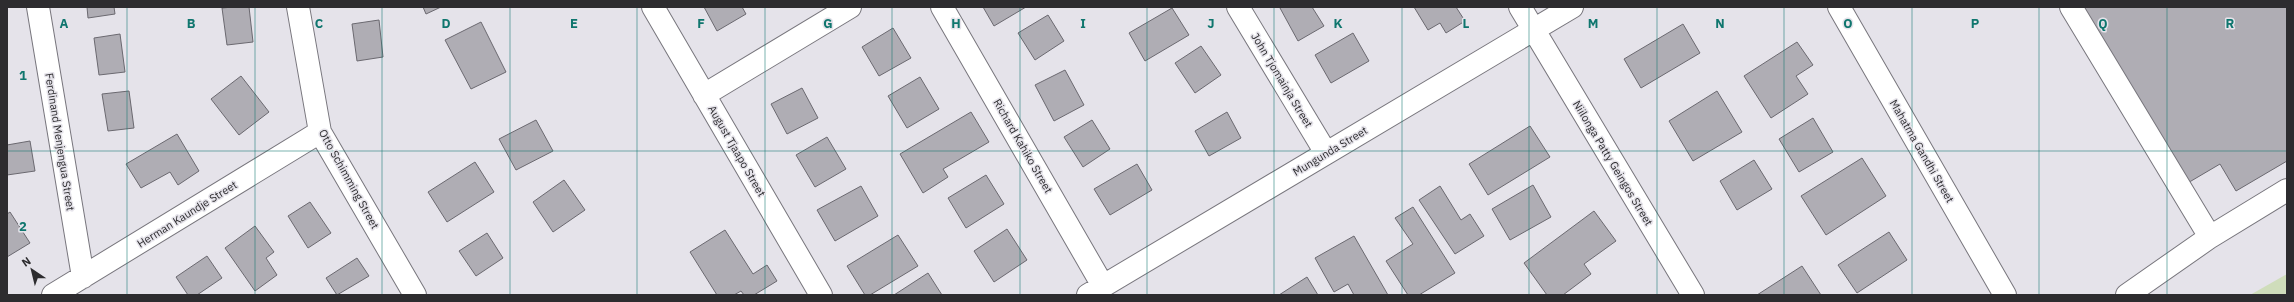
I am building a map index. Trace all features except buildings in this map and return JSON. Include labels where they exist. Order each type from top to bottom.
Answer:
[{"type":"street","name":"Ferdinand Menjengua Street","points":[[38,7],[83,277]]},
{"type":"street","name":"Otto Schimming Street","points":[[298,7],[320,132],[415,295]]},
{"type":"street","name":"August Tjaapo Street","points":[[653,7],[821,295]]},
{"type":"street","points":[[704,95],[850,7]]},
{"type":"street","name":"Richard Kahiko Street","points":[[942,7],[1095,290]]},
{"type":"street","name":"John Tjomainja Street","points":[[1238,7],[1326,153]]},
{"type":"street","name":"Niilonga Patty Geingos Street","points":[[1520,7],[1694,295]]},
{"type":"street","name":"Mungunda Street","points":[[1095,290],[1572,7]]},
{"type":"street","name":"Mahatma Gandhi Street","points":[[1839,7],[2005,295]]},
{"type":"street","points":[[2071,7],[2210,237]]},
{"type":"street","name":"Herman Kaundje Street","points":[[53,295],[320,132]]},
{"type":"street","points":[[2127,295],[2210,237],[2287,190]]},
{"type":"green space","points":[[2287,274],[2287,295],[2250,295]]}]
